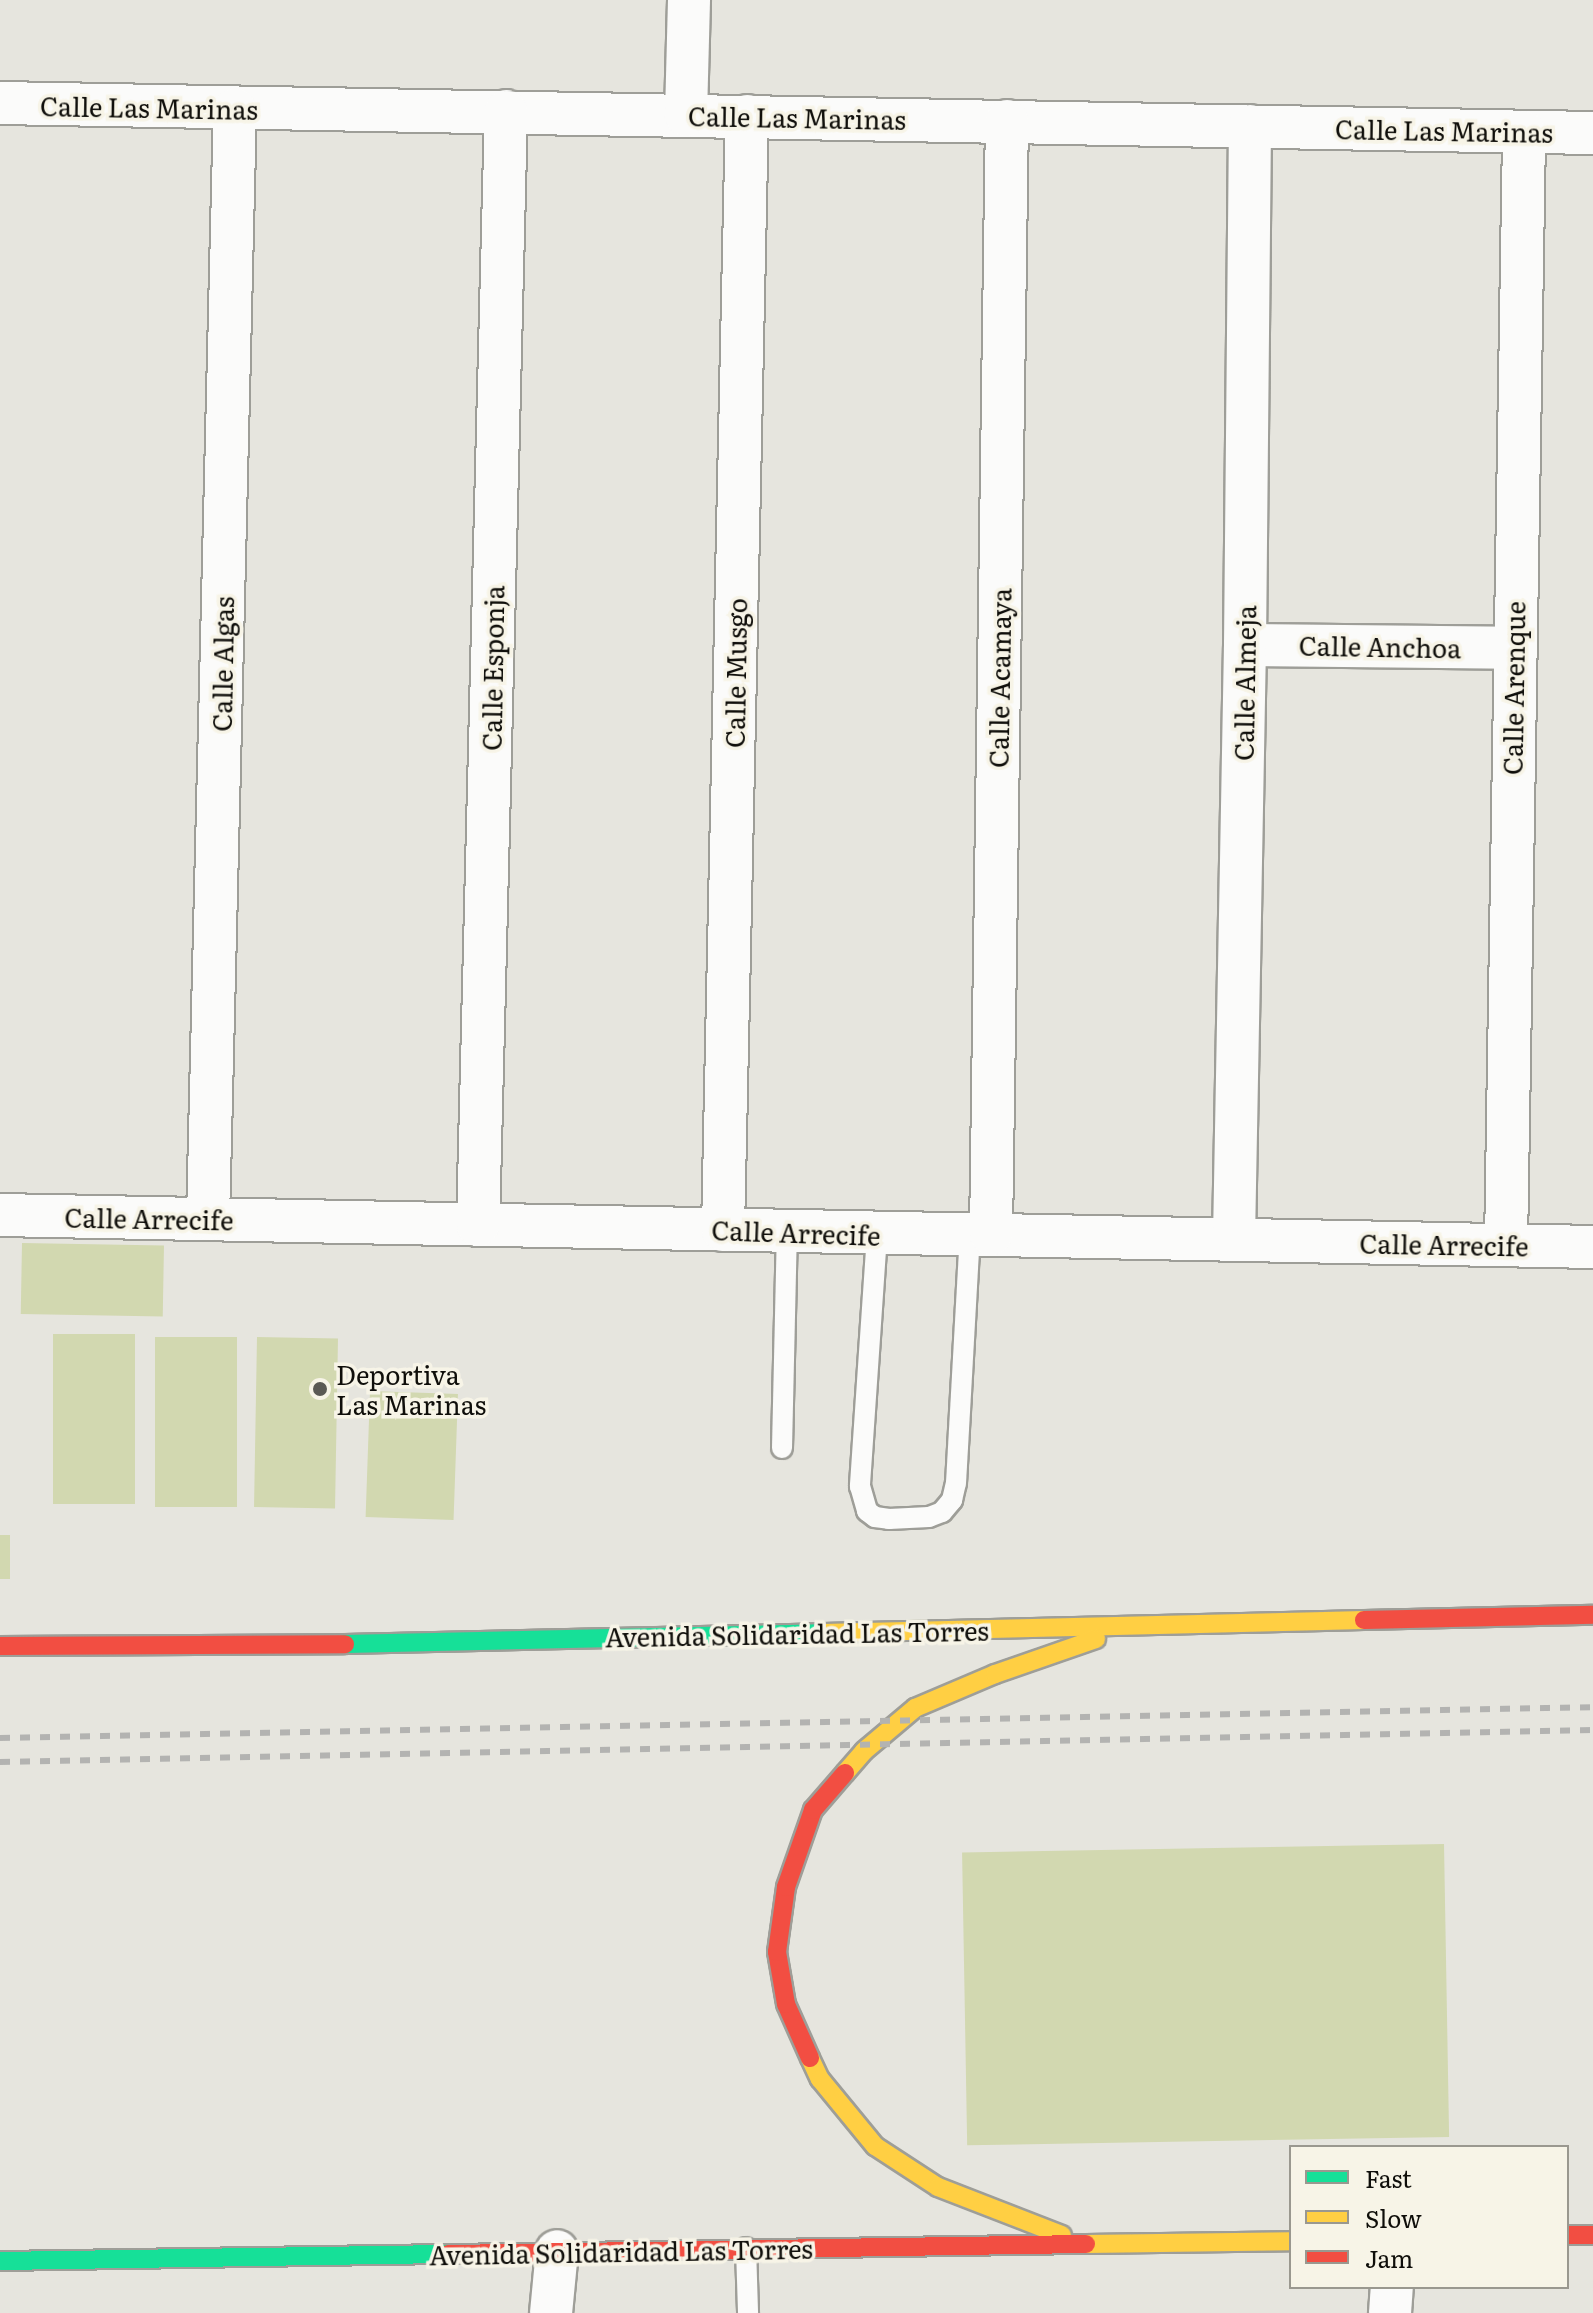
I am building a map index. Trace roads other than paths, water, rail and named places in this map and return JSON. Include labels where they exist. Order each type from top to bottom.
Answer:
[{"type":"main road","name":"Avenida Solidaridad Las Torres","points":[[0,1646],[201,1647],[1593,1615]]},
{"type":"main road","points":[[1084,2244],[938,2187],[875,2146],[820,2079],[786,2004],[777,1952],[786,1887],[813,1810],[864,1751],[915,1708],[995,1674],[1136,1625]]},
{"type":"main road","points":[[31,1627],[201,1647]]},
{"type":"main road","points":[[1569,2235],[1593,2235]]},
{"type":"main road","name":"Avenida Solidaridad Las Torres","points":[[0,2261],[1289,2241]]},
{"type":"street","points":[[686,115],[689,0]]},
{"type":"street","name":"Calle Las Marinas","points":[[0,103],[1593,133]]},
{"type":"street","name":"Calle Algas","points":[[208,1219],[235,109]]},
{"type":"street","name":"Calle Esponja","points":[[478,1225],[506,111]]},
{"type":"street","name":"Calle Musgo","points":[[723,1230],[747,116]]},
{"type":"street","name":"Calle Acamaya","points":[[980,1234],[1007,121]]},
{"type":"street","name":"Calle Almeja","points":[[1234,1239],[1245,645],[1250,126]]},
{"type":"street","name":"Calle Arenque","points":[[1506,1245],[1524,132]]},
{"type":"street","name":"Calle Anchoa","points":[[1245,645],[1514,648]]},
{"type":"street","name":"Calle Arrecife","points":[[0,1215],[1593,1247]]},
{"type":"street","points":[[551,2313],[557,2251]]},
{"type":"street","points":[[1390,2313],[1392,2289]]},
{"type":"lane","points":[[782,1448],[787,1232]]},
{"type":"lane","points":[[877,1235],[860,1486],[861,1500],[867,1511],[875,1517],[889,1519],[929,1517],[942,1512],[952,1500],[980,1234]]},
{"type":"lane","points":[[746,2248],[748,2313]]},
{"type":"railway","points":[[0,1738],[1593,1707]]},
{"type":"railway","points":[[0,1762],[1593,1730]]},
{"type":"place","name":"Deportiva Las Marinas","points":[[320,1389]]}]
